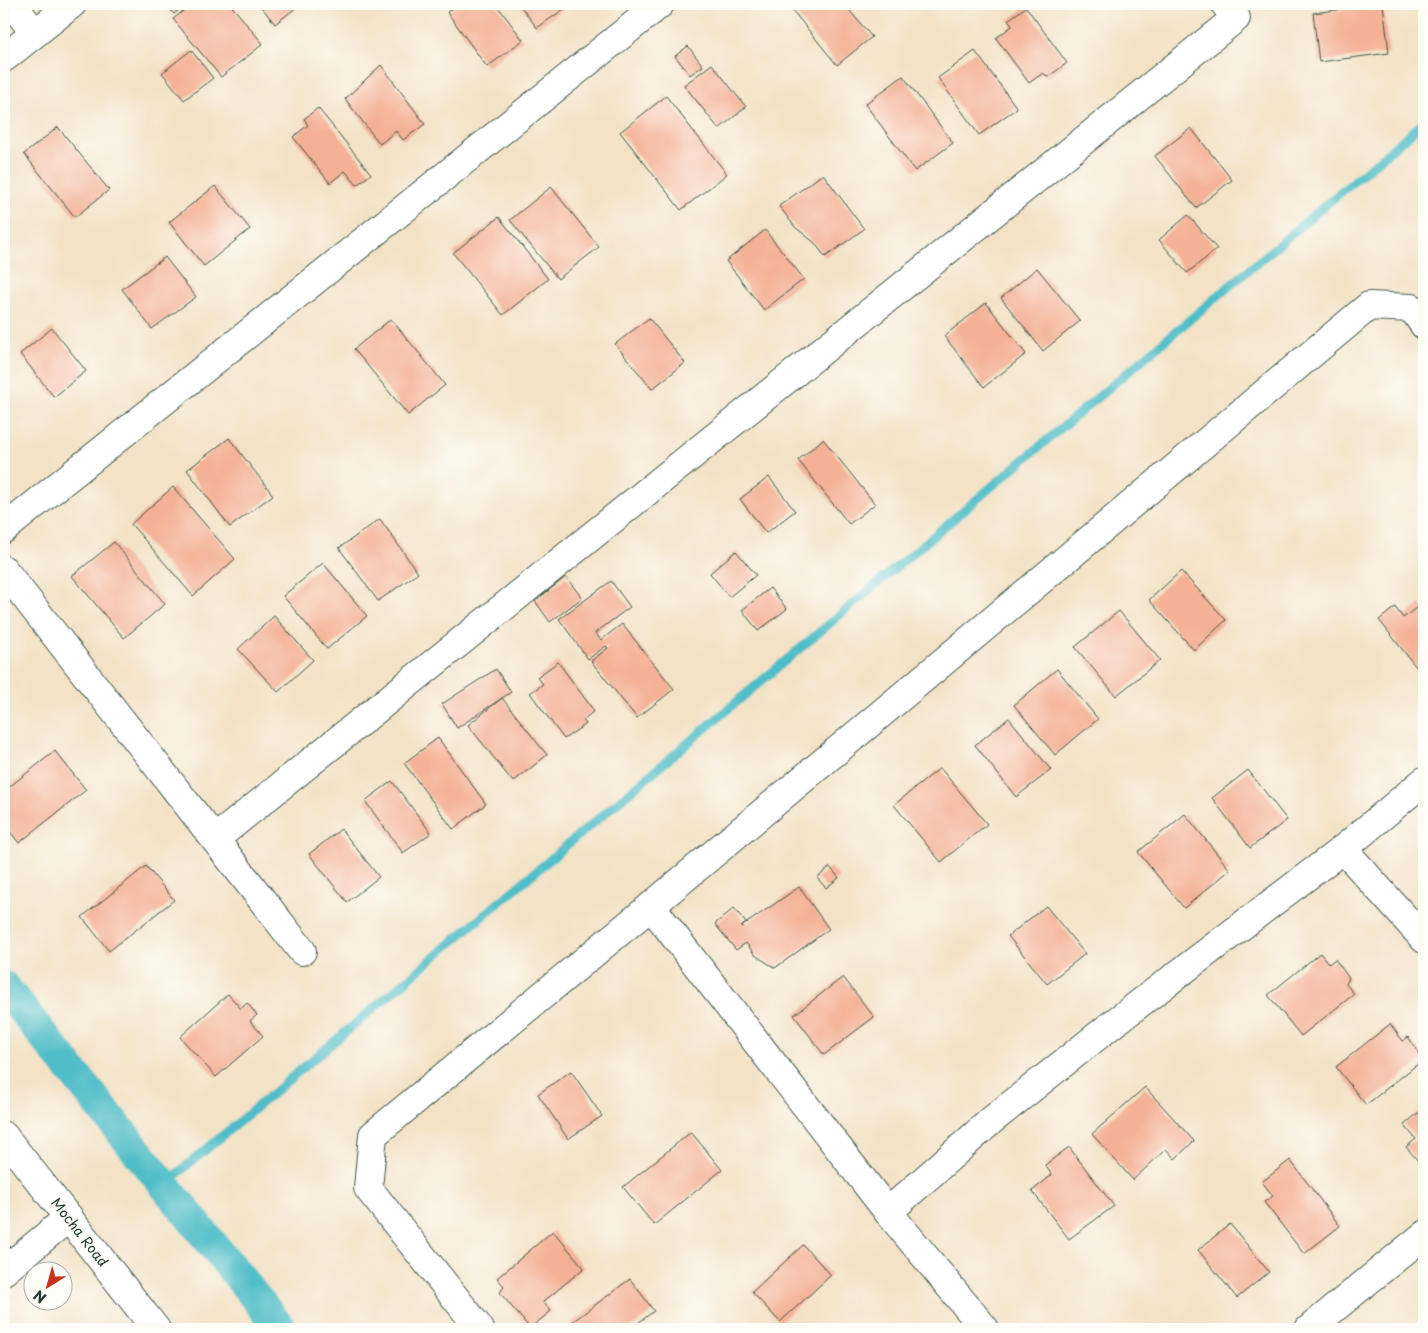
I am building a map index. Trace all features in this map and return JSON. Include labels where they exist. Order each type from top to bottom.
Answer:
[{"type":"street","points":[[12,4],[35,33]]},
{"type":"street","points":[[4,58],[72,4]]},
{"type":"street","points":[[4,529],[660,4]]},
{"type":"street","points":[[214,840],[1236,18],[1225,4]]},
{"type":"street","points":[[480,1329],[368,1188],[373,1135],[651,906],[1369,306],[1412,308],[1424,325]]},
{"type":"street","points":[[4,570],[302,950]]},
{"type":"street","points":[[888,1212],[992,1120],[1110,1026],[1343,849],[1424,781]]},
{"type":"street","points":[[1343,849],[1424,939]]},
{"type":"street","points":[[651,906],[888,1212],[985,1329]]},
{"type":"street","name":"Mocha Road","points":[[4,1136],[156,1329]]},
{"type":"street","points":[[4,1272],[69,1217]]},
{"type":"street","points":[[1309,1329],[1424,1235]]},
{"type":"building","points":[[165,4],[186,4],[174,14]]},
{"type":"building","points":[[192,4],[230,4],[263,44],[221,77],[173,19]]},
{"type":"building","points":[[259,4],[301,4],[275,24]]},
{"type":"building","points":[[458,4],[496,4],[523,40],[487,67],[447,12]]},
{"type":"building","points":[[519,4],[571,4],[537,28]]},
{"type":"building","points":[[802,4],[844,4],[872,37],[837,65],[793,11]]},
{"type":"building","points":[[1383,4],[1389,53],[1319,62],[1313,13]]},
{"type":"building","points":[[1026,7],[1067,63],[1048,77],[1043,73],[1029,83],[996,38],[1012,26],[1008,20]]},
{"type":"building","points":[[688,46],[703,66],[690,75],[675,56]]},
{"type":"building","points":[[191,50],[213,78],[184,100],[162,73]]},
{"type":"building","points":[[975,51],[1017,108],[979,135],[938,78]]},
{"type":"building","points":[[712,64],[746,107],[719,129],[684,85]]},
{"type":"building","points":[[381,65],[425,124],[403,140],[396,131],[380,144],[345,99]]},
{"type":"building","points":[[903,76],[953,143],[915,171],[865,104]]},
{"type":"building","points":[[666,96],[727,174],[681,210],[620,132]]},
{"type":"building","points":[[318,108],[371,174],[357,185],[345,171],[330,183],[293,137],[308,125],[304,119]]},
{"type":"building","points":[[58,127],[109,190],[75,217],[24,154]]},
{"type":"building","points":[[1191,128],[1232,180],[1196,208],[1155,156]]},
{"type":"building","points":[[823,174],[864,229],[825,257],[815,243],[795,227],[779,206]]},
{"type":"building","points":[[215,186],[250,229],[204,266],[169,222]]},
{"type":"building","points":[[551,187],[599,247],[558,279],[510,220]]},
{"type":"building","points":[[1188,215],[1217,249],[1187,273],[1159,240]]},
{"type":"building","points":[[499,217],[548,279],[503,315],[453,253]]},
{"type":"building","points":[[765,230],[804,279],[764,310],[726,261]]},
{"type":"building","points":[[165,257],[196,297],[152,329],[122,289]]},
{"type":"building","points":[[1037,268],[1080,321],[1043,351],[1001,298]]},
{"type":"building","points":[[986,303],[1026,354],[984,387],[944,336]]},
{"type":"building","points":[[649,318],[685,363],[652,389],[615,344]]},
{"type":"building","points":[[391,319],[445,385],[408,415],[354,349]]},
{"type":"building","points":[[52,328],[86,371],[54,397],[20,354]]},
{"type":"building","points":[[229,438],[273,495],[230,527],[187,470]]},
{"type":"building","points":[[823,439],[875,504],[849,524],[798,460]]},
{"type":"building","points":[[769,477],[795,511],[766,533],[740,499]]},
{"type":"building","points":[[173,487],[235,559],[193,596],[131,524]]},
{"type":"building","points":[[380,519],[418,573],[378,601],[339,548]]},
{"type":"building","points":[[114,542],[165,604],[124,638],[72,576]]},
{"type":"building","points":[[736,551],[756,575],[729,597],[710,573]]},
{"type":"building","points":[[323,563],[367,616],[327,649],[283,596]]},
{"type":"building","points":[[1181,571],[1226,620],[1194,650],[1149,600]]},
{"type":"building","points":[[566,577],[582,598],[550,622],[535,601]]},
{"type":"building","points":[[611,581],[630,607],[595,633],[601,640],[622,624],[674,689],[637,718],[591,661],[608,648],[606,646],[588,659],[559,619]]},
{"type":"building","points":[[770,588],[787,609],[758,631],[742,610]]},
{"type":"building","points":[[1421,604],[1424,608],[1424,677],[1379,620],[1395,607],[1403,618]]},
{"type":"building","points":[[1119,611],[1160,660],[1116,696],[1075,647]]},
{"type":"building","points":[[274,616],[313,660],[278,692],[238,649]]},
{"type":"building","points":[[558,662],[594,711],[583,720],[586,724],[564,739],[530,693],[543,684],[537,677]]},
{"type":"building","points":[[496,669],[511,692],[457,728],[442,704]]},
{"type":"building","points":[[1057,669],[1098,719],[1055,755],[1014,705]]},
{"type":"building","points":[[502,698],[547,755],[513,782],[468,725]]},
{"type":"building","points":[[1009,718],[1051,770],[1016,797],[975,745]]},
{"type":"building","points":[[438,738],[486,804],[453,829],[404,763]]},
{"type":"building","points":[[55,751],[86,790],[19,843],[4,824],[4,791]]},
{"type":"building","points":[[940,768],[987,824],[941,862],[894,805]]},
{"type":"building","points":[[1248,770],[1287,820],[1250,848],[1212,798]]},
{"type":"building","points":[[392,781],[431,833],[403,853],[365,801]]},
{"type":"building","points":[[1185,814],[1230,870],[1184,908],[1138,852]]},
{"type":"building","points":[[341,829],[379,877],[347,902],[309,854]]},
{"type":"building","points":[[146,866],[174,900],[109,951],[82,917]]},
{"type":"building","points":[[830,867],[839,878],[826,888],[817,878]]},
{"type":"building","points":[[799,887],[829,929],[775,968],[755,955],[746,943],[736,950],[715,924],[734,908],[746,923],[741,927]]},
{"type":"building","points":[[1046,906],[1085,954],[1047,984],[1008,936]]},
{"type":"building","points":[[1320,953],[1329,964],[1335,959],[1349,978],[1346,984],[1354,994],[1301,1036],[1268,995]]},
{"type":"building","points":[[843,977],[874,1017],[824,1055],[794,1015]]},
{"type":"building","points":[[228,994],[241,1009],[247,1003],[257,1015],[250,1021],[263,1036],[216,1077],[180,1037]]},
{"type":"building","points":[[1390,1024],[1403,1041],[1408,1037],[1424,1059],[1366,1105],[1336,1067]]},
{"type":"building","points":[[571,1071],[602,1116],[568,1139],[538,1094]]},
{"type":"building","points":[[1145,1087],[1194,1141],[1175,1159],[1166,1149],[1133,1180],[1092,1134]]},
{"type":"building","points":[[1424,1108],[1424,1160],[1420,1163],[1406,1147],[1416,1139],[1404,1125]]},
{"type":"building","points":[[691,1132],[722,1170],[654,1225],[623,1187]]},
{"type":"building","points":[[1069,1147],[1114,1206],[1069,1239],[1032,1191],[1052,1175],[1045,1165]]},
{"type":"building","points":[[1290,1160],[1340,1226],[1304,1254],[1264,1202],[1273,1196],[1262,1182]]},
{"type":"building","points":[[1230,1224],[1269,1272],[1237,1298],[1198,1250]]},
{"type":"building","points":[[553,1231],[584,1268],[543,1302],[551,1311],[530,1328],[500,1293],[504,1286],[497,1278]]},
{"type":"building","points":[[803,1245],[831,1275],[780,1322],[752,1292]]},
{"type":"building","points":[[630,1279],[654,1311],[630,1329],[576,1329],[571,1323]]},
{"type":"waterway","points":[[164,1185],[1424,122]]},
{"type":"waterway","points":[[4,987],[281,1329]]}]
